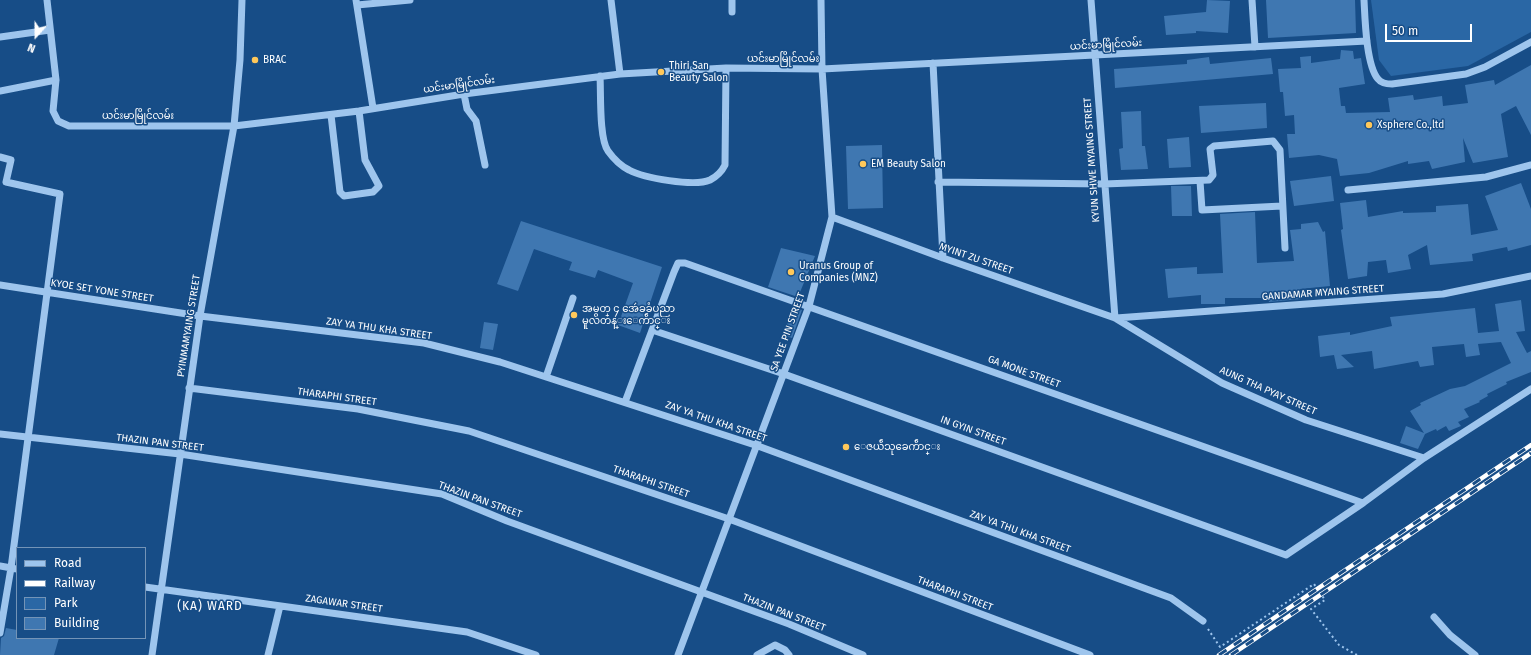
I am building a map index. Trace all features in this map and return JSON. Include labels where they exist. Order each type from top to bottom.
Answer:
[{"type":"street","points":[[0,91],[56,80],[47,0]]},
{"type":"street","name":"PYINMAMYAING STREET","points":[[152,655],[200,316],[234,126],[240,60],[242,0]]},
{"type":"street","points":[[373,108],[356,3],[410,0]]},
{"type":"street","points":[[611,0],[620,74]]},
{"type":"street","points":[[732,0],[732,12]]},
{"type":"street","name":"SA YEE PIN STREET","points":[[678,655],[810,306],[832,217],[822,69],[821,0]]},
{"type":"street","name":"KYUN SHWE MYAING STREET","points":[[1091,0],[1115,318]]},
{"type":"street","points":[[1252,0],[1255,47]]},
{"type":"street","points":[[1364,0],[1367,41],[1375,74],[1378,80],[1392,84],[1466,74],[1485,67],[1531,42]]},
{"type":"street","points":[[0,36],[50,30]]},
{"type":"street","name":"ယင်းမာမြိုင်လမ်း","points":[[56,80],[53,111],[58,121],[69,126],[234,126],[331,115],[464,94],[620,74],[726,68],[822,69],[1367,41]]},
{"type":"street","points":[[933,63],[943,258]]},
{"type":"street","points":[[600,76],[603,139],[607,150],[629,170],[658,178],[694,183],[710,180],[722,171],[725,165],[726,68]]},
{"type":"street","points":[[464,94],[467,109],[476,121],[486,165]]},
{"type":"street","points":[[331,115],[340,192],[344,196],[373,192],[379,186],[365,160],[359,111]]},
{"type":"street","points":[[938,182],[1104,184],[1200,181],[1212,179],[1210,149],[1214,146],[1273,141],[1280,150],[1285,248]]},
{"type":"street","points":[[0,158],[11,160],[6,182],[60,194],[28,438],[16,547]]},
{"type":"street","points":[[1348,190],[1486,177],[1530,169]]},
{"type":"street","points":[[1200,181],[1202,210],[1282,206]]},
{"type":"street","name":"MYINT ZU STREET","points":[[832,217],[943,258],[1115,318]]},
{"type":"street","name":"GA MONE STREET","points":[[652,330],[678,263],[685,263],[1363,503]]},
{"type":"street","name":"GANDAMAR MYAING STREET","points":[[1115,318],[1443,294],[1531,276]]},
{"type":"street","name":"KYOE SET YONE STREET","points":[[0,285],[200,316]]},
{"type":"street","points":[[546,377],[573,298]]},
{"type":"street","name":"ZAY YA THU KHA STREET","points":[[200,316],[424,343],[500,362],[758,446],[1170,598],[1203,621]]},
{"type":"street","name":"AUNG THA PYAY STREET","points":[[1115,318],[1222,383],[1306,420],[1424,458]]},
{"type":"street","points":[[625,402],[652,330]]},
{"type":"street","name":"IN GYIN STREET","points":[[652,330],[784,374],[1286,555],[1363,503]]},
{"type":"street","name":"THARAPHI STREET","points":[[189,388],[358,409],[469,431],[729,519],[1090,655]]},
{"type":"street","points":[[1363,503],[1424,458],[1531,389]]},
{"type":"street","name":"THAZIN PAN STREET","points":[[0,434],[180,454],[442,494],[506,521],[789,624],[862,655]]},
{"type":"street","points":[[0,631],[14,568],[16,549]]},
{"type":"street","points":[[0,566],[14,568]]},
{"type":"street","name":"ZAGAWAR STREET","points":[[146,587],[467,632],[536,655]]},
{"type":"street","points":[[268,655],[280,606]]},
{"type":"street","points":[[1434,617],[1450,635],[1475,655]]},
{"type":"street","points":[[757,655],[775,645],[785,650],[789,655]]},
{"type":"path","points":[[1203,621],[1220,647],[1314,584],[1325,600],[1311,609],[1339,645],[1358,655]]},
{"type":"green space","points":[[1371,0],[1531,0],[1531,32],[1468,66],[1391,76],[1379,60]]},
{"type":"building","points":[[1207,0],[1230,1],[1228,33],[1196,31],[1196,33],[1166,35],[1164,16],[1206,12]]},
{"type":"building","points":[[1266,0],[1355,0],[1356,33],[1268,38]]},
{"type":"building","points":[[1341,50],[1353,51],[1354,59],[1361,58],[1365,84],[1339,88],[1341,106],[1345,106],[1346,113],[1390,112],[1388,98],[1413,95],[1414,100],[1442,96],[1443,106],[1468,103],[1465,85],[1494,80],[1495,85],[1531,65],[1531,135],[1516,106],[1501,114],[1508,157],[1473,163],[1463,138],[1465,162],[1432,169],[1429,161],[1408,164],[1408,161],[1369,173],[1340,176],[1337,159],[1319,155],[1289,158],[1287,134],[1295,134],[1294,115],[1285,116],[1283,92],[1280,92],[1278,69],[1301,68],[1300,57],[1311,56],[1311,63],[1340,59]]},
{"type":"building","points":[[1209,57],[1210,64],[1271,58],[1273,74],[1115,88],[1114,69],[1187,64],[1187,60]]},
{"type":"building","points":[[1266,103],[1267,128],[1201,133],[1199,106]]},
{"type":"building","points":[[1141,111],[1142,146],[1145,146],[1148,169],[1121,170],[1119,149],[1123,148],[1121,112]]},
{"type":"building","points":[[1189,137],[1191,167],[1169,168],[1167,139]]},
{"type":"building","points":[[882,145],[883,208],[848,209],[846,146]]},
{"type":"building","points":[[1331,176],[1334,201],[1294,206],[1290,181]]},
{"type":"building","points":[[1521,183],[1531,209],[1531,245],[1508,251],[1507,247],[1472,254],[1473,261],[1430,265],[1427,245],[1408,255],[1411,269],[1388,273],[1386,260],[1368,262],[1367,276],[1348,279],[1341,230],[1343,229],[1340,203],[1366,200],[1368,217],[1403,211],[1403,213],[1436,212],[1436,206],[1468,204],[1471,235],[1498,230],[1485,196]]},
{"type":"building","points":[[1171,186],[1191,186],[1192,216],[1172,216]]},
{"type":"building","points":[[1255,212],[1257,263],[1294,261],[1290,230],[1301,229],[1301,224],[1318,222],[1323,232],[1325,231],[1330,286],[1300,289],[1301,299],[1269,302],[1268,298],[1225,298],[1225,304],[1201,304],[1201,295],[1168,298],[1165,269],[1197,267],[1197,274],[1223,273],[1220,214]]},
{"type":"building","points":[[521,221],[662,267],[640,333],[618,325],[633,283],[598,270],[595,278],[569,270],[572,262],[534,249],[518,291],[497,284]]},
{"type":"building","name":"Uranus Group of Companies (MNZ)","points":[[781,248],[815,256],[798,297],[768,287]]},
{"type":"building","points":[[1521,300],[1525,331],[1516,332],[1527,353],[1531,351],[1531,372],[1506,382],[1507,384],[1487,394],[1488,396],[1479,401],[1480,402],[1464,409],[1469,417],[1458,422],[1461,426],[1449,431],[1446,426],[1437,431],[1436,429],[1425,434],[1418,449],[1400,443],[1406,426],[1424,433],[1410,411],[1421,405],[1420,403],[1450,389],[1465,386],[1511,363],[1501,342],[1478,344],[1480,355],[1466,357],[1464,344],[1432,347],[1434,365],[1420,367],[1418,361],[1374,369],[1372,351],[1341,355],[1354,367],[1337,369],[1334,355],[1320,357],[1318,336],[1350,332],[1350,335],[1392,326],[1390,317],[1475,308],[1478,333],[1499,331],[1495,304]]},
{"type":"building","points":[[794,307],[802,310],[792,338],[783,335]]},
{"type":"building","points":[[484,322],[498,324],[493,350],[480,348]]},
{"type":"building","points":[[6,628],[16,630],[16,639],[59,639],[54,655],[0,655],[1,638],[4,636]]},
{"type":"railway","points":[[1219,655],[1531,445]]},
{"type":"railway","points":[[1231,655],[1531,453]]},
{"type":"place","name":"BRAC","points":[[255,60]]},
{"type":"place","name":"Thiri San Beauty Salon","points":[[661,72]]},
{"type":"place","name":"Xsphere Co.,ltd","points":[[1369,125]]},
{"type":"place","name":"EM Beauty Salon","points":[[863,164]]},
{"type":"place","name":"Uranus Group of Companies (MNZ)","points":[[791,272]]},
{"type":"place","name":"အမွတ္ ၄ အေဴခခံပညာ မူလတန္းေကဵာင္း","points":[[574,315]]},
{"type":"place","name":"ေဇယဵသုခေကဵာင္း","points":[[846,447]]},
{"type":"district","name":"(KA) WARD","points":[[210,607]]}]
